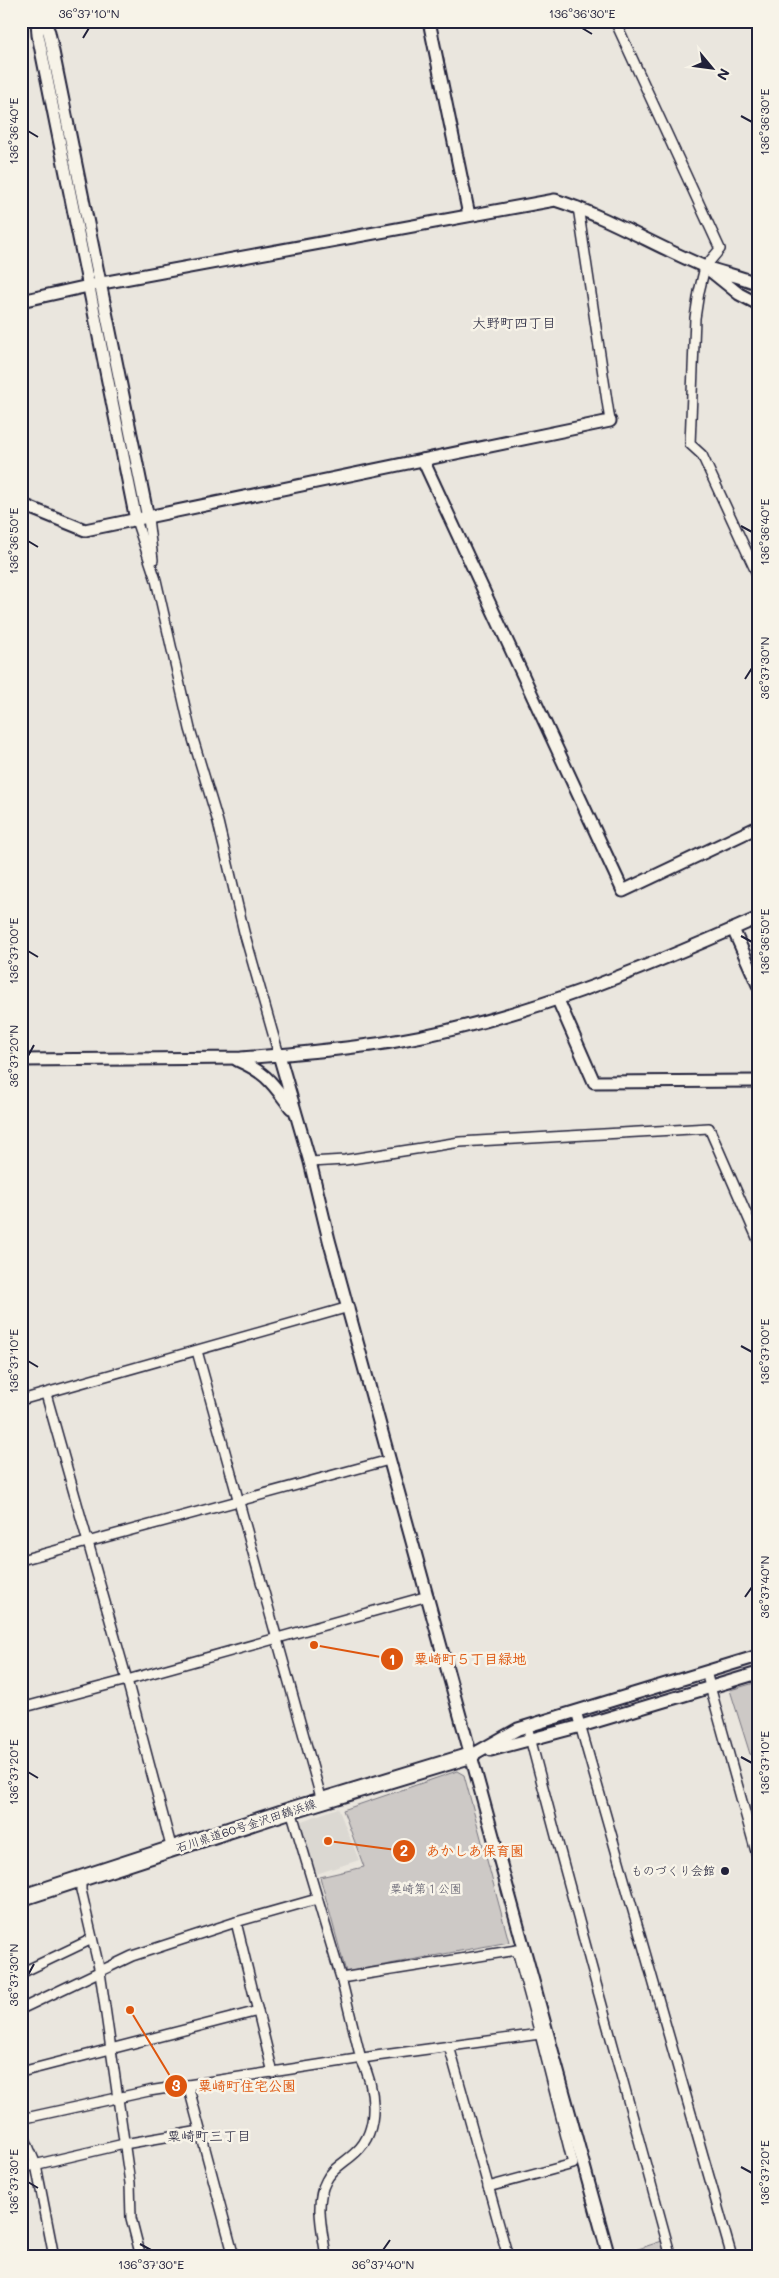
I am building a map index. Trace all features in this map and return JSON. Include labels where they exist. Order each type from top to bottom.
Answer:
[{"type":"main road","name":"石川県道60号金沢田鶴浜線","points":[[22,1897],[291,1810],[472,1756]]},
{"type":"street","points":[[37,21],[88,286],[136,520],[156,580],[190,728],[218,822],[244,932],[310,1162],[329,1240],[349,1307],[389,1460],[609,2257]]},
{"type":"street","points":[[44,21],[51,41],[102,284],[148,518],[156,580]]},
{"type":"street","points":[[429,21],[469,215]]},
{"type":"street","points":[[614,21],[720,249],[705,267],[696,318],[690,444],[702,455],[758,576]]},
{"type":"street","points":[[21,301],[88,286],[554,200],[578,208],[705,267],[742,277],[758,284]]},
{"type":"street","points":[[21,504],[85,530],[610,421],[578,208]]},
{"type":"street","points":[[705,267],[738,294],[758,304]]},
{"type":"street","points":[[423,460],[623,891],[758,826]]},
{"type":"street","points":[[21,1060],[234,1058],[395,1042],[500,1017],[558,1000],[658,963],[758,918]]},
{"type":"street","points":[[732,929],[758,985]]},
{"type":"street","points":[[558,1000],[594,1082],[758,1081]]},
{"type":"street","points":[[234,1058],[267,1076],[295,1113]]},
{"type":"street","points":[[310,1162],[345,1160],[460,1142],[709,1128],[758,1240]]},
{"type":"street","points":[[21,1400],[349,1307]]},
{"type":"street","points":[[196,1351],[322,1801]]},
{"type":"street","points":[[46,1394],[127,1680],[172,1850]]},
{"type":"street","points":[[21,1560],[389,1460]]},
{"type":"street","points":[[21,1708],[428,1596]]},
{"type":"street","points":[[472,1756],[526,1726],[758,1656]]},
{"type":"street","points":[[706,1672],[758,1859]]},
{"type":"street","points":[[472,1756],[530,1738],[581,1726],[758,1673]]},
{"type":"street","points":[[576,1711],[732,2257]]},
{"type":"street","points":[[526,1726],[572,1903],[607,2020],[671,2257]]},
{"type":"street","points":[[291,1810],[341,1978],[361,2059],[367,2071],[374,2108],[365,2143],[345,2162],[332,2170],[319,2198],[326,2257]]},
{"type":"street","points":[[81,1878],[81,1890],[100,1972],[130,2183],[131,2218],[141,2257]]},
{"type":"street","points":[[21,2009],[132,1956],[236,1922],[317,1899]]},
{"type":"street","points":[[236,1922],[273,2073]]},
{"type":"street","points":[[21,1973],[92,1939]]},
{"type":"street","points":[[341,1978],[517,1950],[573,2164],[488,2187]]},
{"type":"street","points":[[21,2072],[258,2012]]},
{"type":"street","points":[[21,2119],[117,2098],[188,2086],[540,2034]]},
{"type":"street","points":[[450,2046],[508,2257]]},
{"type":"street","points":[[188,2086],[234,2257]]},
{"type":"street","points":[[21,2129],[36,2165],[54,2257]]},
{"type":"street","points":[[21,2168],[124,2144],[200,2131]]},
{"type":"shaded area","points":[[338,1808],[359,1860],[316,1874],[299,1822]]},
{"type":"green space","points":[[758,1682],[758,1758],[750,1754],[730,1690]]},
{"type":"green space","name":"粟崎第１公園","points":[[457,1771],[464,1775],[509,1942],[346,1972],[320,1877],[364,1867],[343,1810]]},
{"type":"green space","points":[[662,2241],[666,2257],[627,2257],[626,2253]]},
{"type":"place","name":"粟崎町５丁目緑地","points":[[314,1645]]},
{"type":"place","name":"あかしあ保育園","points":[[328,1841]]},
{"type":"place","name":"ものづくり会館","points":[[725,1871]]},
{"type":"place","name":"粟崎町住宅公園","points":[[130,2010]]},
{"type":"district","name":"大野町四丁目","points":[[514,323]]},
{"type":"district","name":"粟崎町三丁目","points":[[209,2136]]}]
